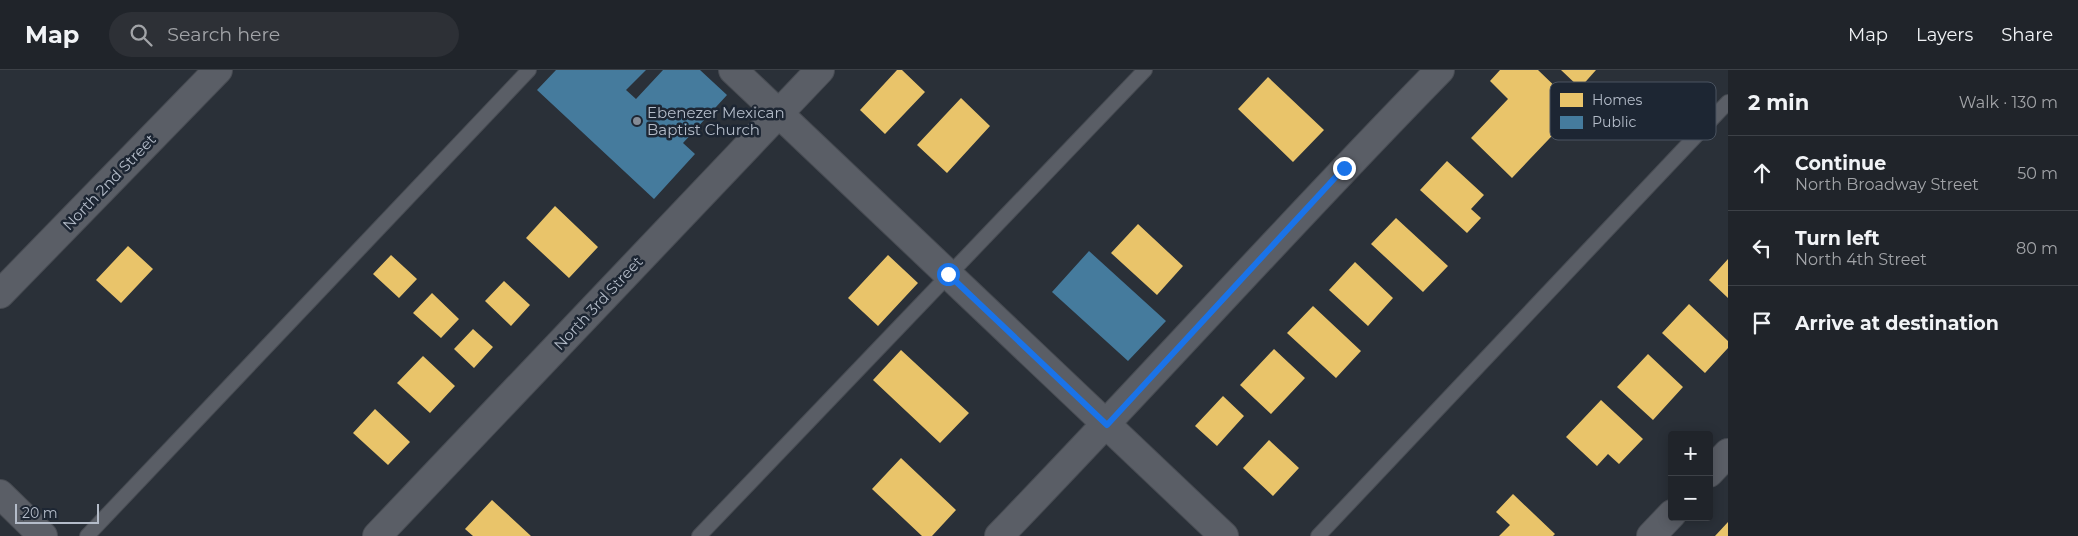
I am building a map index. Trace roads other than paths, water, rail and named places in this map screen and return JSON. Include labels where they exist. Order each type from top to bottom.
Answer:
[{"type":"street","name":"North 2nd Street","points":[[0,294],[218,70]]},
{"type":"street","points":[[733,70],[1224,536]]},
{"type":"street","name":"North 3rd Street","points":[[377,536],[820,70]]},
{"type":"street","points":[[999,536],[1107,425],[1344,168],[1440,70]]},
{"type":"street","points":[[1713,469],[1728,453]]},
{"type":"street","points":[[0,494],[44,536]]},
{"type":"street","points":[[1651,536],[1668,518]]},
{"type":"lane","points":[[87,536],[529,70]]},
{"type":"lane","points":[[698,536],[1145,70]]},
{"type":"lane","points":[[1716,115],[1728,102]]},
{"type":"lane","points":[[1318,536],[1692,140]]},
{"type":"place","name":"Ebenezer Mexican Baptist Church","points":[[637,121]]}]
